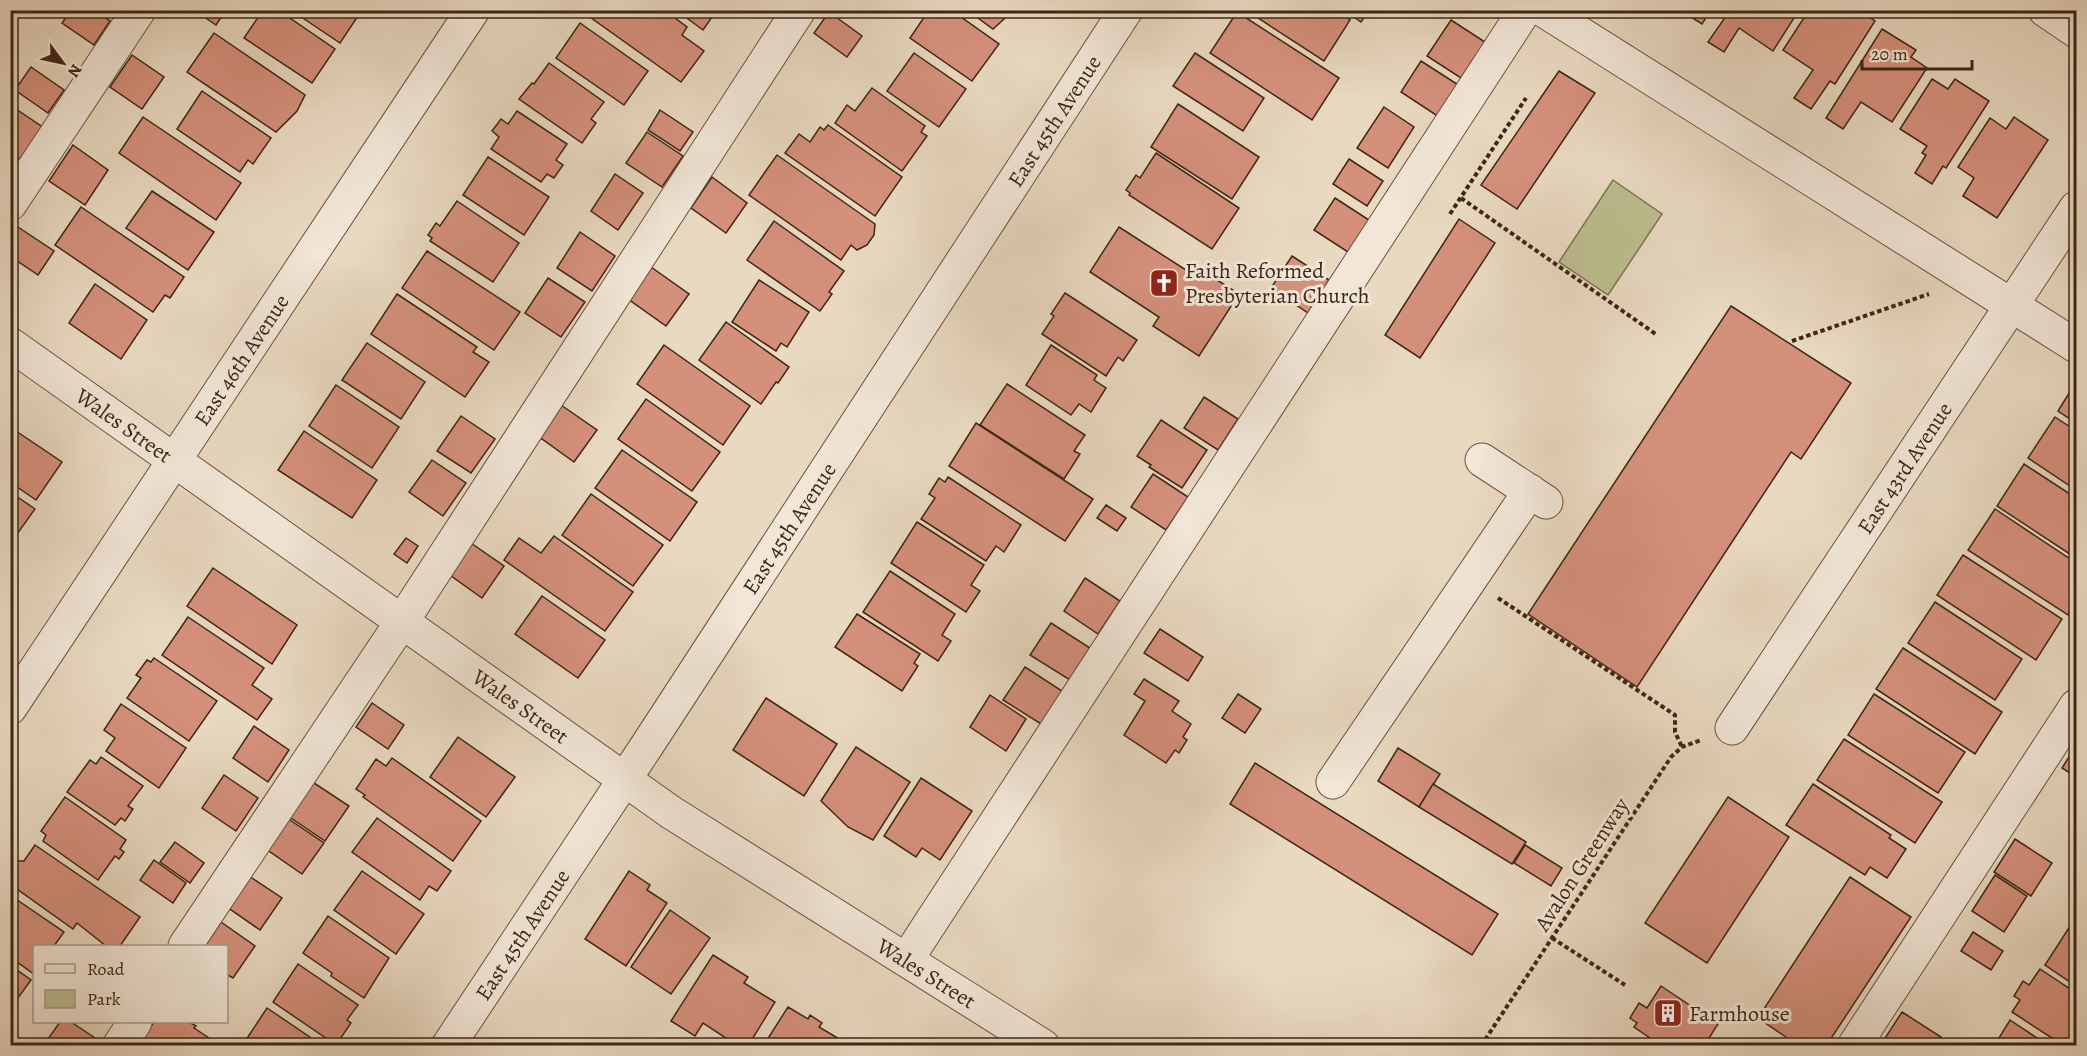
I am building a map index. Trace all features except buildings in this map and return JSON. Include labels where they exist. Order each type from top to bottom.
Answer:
[{"type":"street","points":[[10,204],[139,10]]},
{"type":"street","name":"East 46th Avenue","points":[[10,708],[473,10]]},
{"type":"street","points":[[186,945],[403,620],[799,10]]},
{"type":"street","name":"East 45th Avenue","points":[[448,1046],[624,780],[1125,10]]},
{"type":"street","points":[[907,959],[1525,10]]},
{"type":"street","points":[[1543,10],[2076,346]]},
{"type":"street","points":[[2044,10],[2076,31]]},
{"type":"street","name":"East 43rd Avenue","points":[[1732,728],[2076,208]]},
{"type":"street","name":"Wales Street","points":[[10,344],[403,620],[672,813],[1043,1046]]},
{"type":"street","points":[[1334,782],[1538,496],[1482,460]]},
{"type":"street","points":[[1854,1046],[2076,706]]},
{"type":"street","points":[[119,1046],[134,1023]]},
{"type":"path","points":[[1450,214],[1526,98]]},
{"type":"path","points":[[1461,198],[1657,335]]},
{"type":"path","points":[[1792,341],[1947,288],[1982,286]]},
{"type":"path","points":[[1498,598],[1675,715],[1675,732],[1682,747]]},
{"type":"path","name":"Avalon Greenway","points":[[1481,1046],[1671,757],[1682,747],[1732,728]]},
{"type":"path","points":[[1552,938],[1625,986]]},
{"type":"green space","points":[[1613,180],[1662,214],[1608,295],[1559,262]]},
{"type":"place","name":"Faith Reformed Presbyterian Church","points":[[1164,283]]},
{"type":"place","name":"Farmhouse","points":[[1668,1013]]}]
